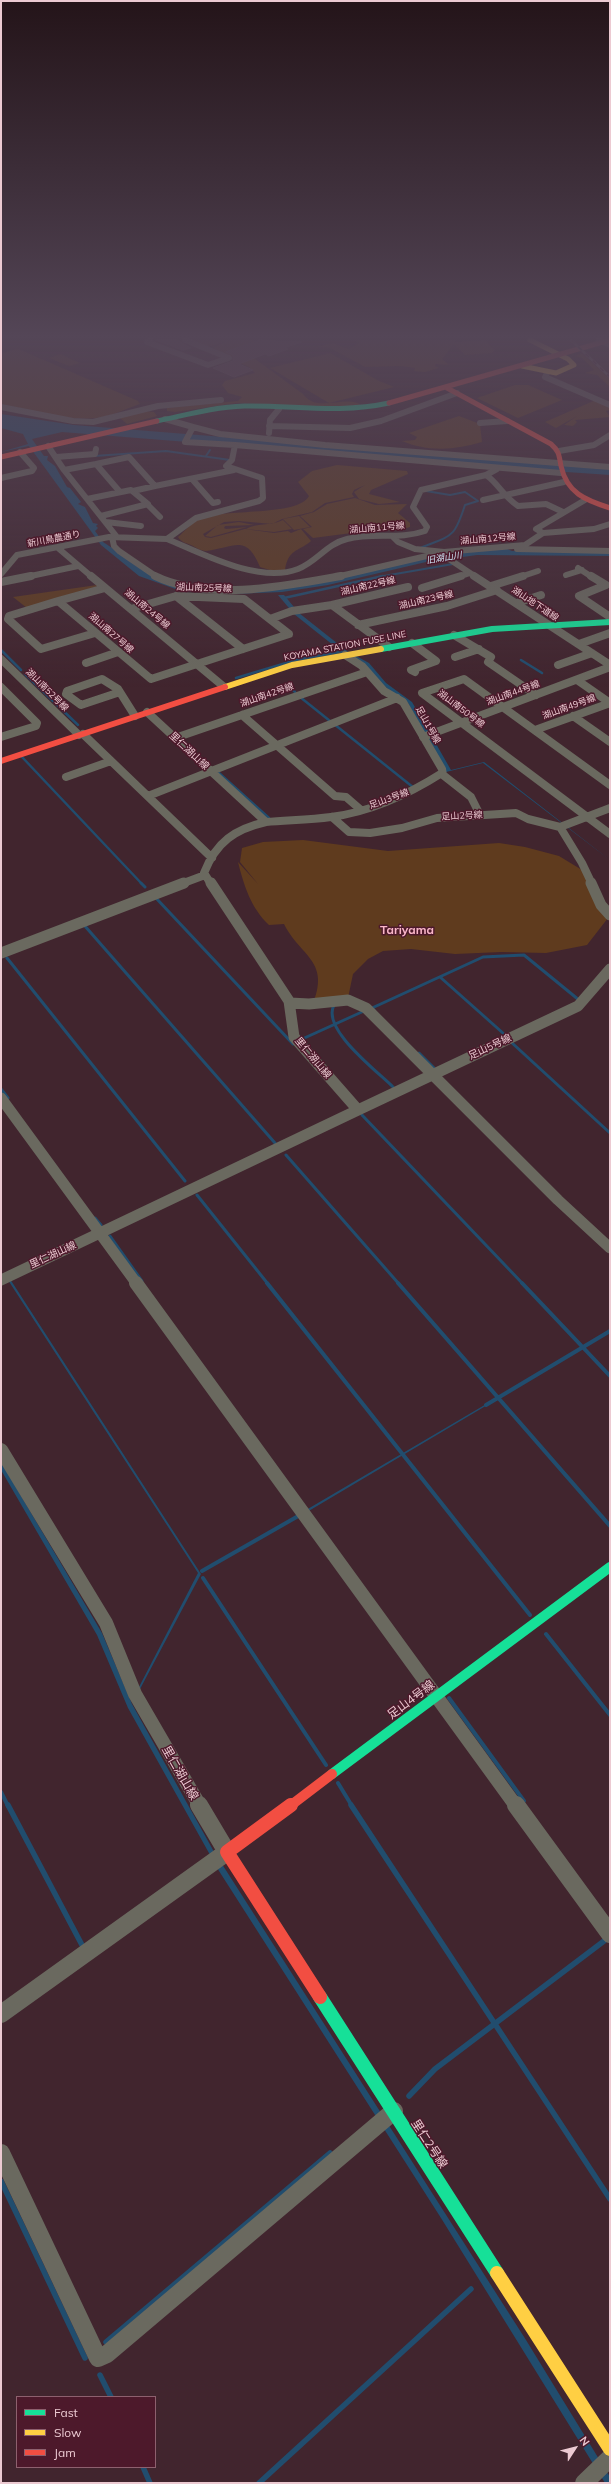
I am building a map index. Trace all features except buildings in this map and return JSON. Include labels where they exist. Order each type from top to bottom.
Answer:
[{"type":"main road","points":[[559,456],[560,468],[564,482],[585,500],[610,508]]},
{"type":"main road","name":"KOYAMA STATION FUSE LINE","points":[[1,761],[223,686],[292,665],[498,628],[610,622]]},
{"type":"main road","name":"足山4号線","points":[[227,1852],[610,1567]]},
{"type":"main road","name":"里仁2号線","points":[[227,1852],[610,2449]]},
{"type":"street","points":[[1,478],[32,471],[34,468],[26,456]]},
{"type":"street","points":[[70,456],[56,457],[64,470],[103,519],[113,537],[114,546],[154,575],[182,585],[215,588],[250,588],[313,581],[446,555]]},
{"type":"street","points":[[113,537],[167,539],[196,518],[263,498],[262,478],[234,470],[226,466],[232,460],[233,456]]},
{"type":"street","points":[[360,456],[498,468],[610,467]]},
{"type":"street","points":[[437,456],[560,468]]},
{"type":"street","points":[[64,470],[129,457],[155,486]]},
{"type":"street","points":[[96,464],[120,492]]},
{"type":"street","name":"湖山南11号線","points":[[167,539],[211,557],[275,573],[298,569],[337,541],[363,537],[416,534],[427,529],[425,522],[413,507],[421,490],[486,475],[498,468]]},
{"type":"street","points":[[87,499],[234,470]]},
{"type":"street","points":[[486,475],[495,481],[497,488],[503,495],[518,506],[525,505],[535,508],[546,504],[563,512]]},
{"type":"street","points":[[192,479],[213,503],[218,502]]},
{"type":"street","points":[[483,500],[564,482]]},
{"type":"street","points":[[133,491],[160,517]]},
{"type":"street","points":[[585,500],[536,529],[543,533],[565,530],[600,530],[610,524]]},
{"type":"street","points":[[103,519],[148,505]]},
{"type":"street","points":[[103,519],[141,526]]},
{"type":"street","name":"湖山南12号線","points":[[393,536],[398,542],[415,549],[446,555],[527,544],[543,533]]},
{"type":"street","name":"新川鳥農通り","points":[[1,574],[16,555],[113,537]]},
{"type":"street","points":[[509,546],[521,550],[610,551]]},
{"type":"street","name":"湖山南24号線","points":[[58,548],[223,686]]},
{"type":"street","name":"湖山地下道線","points":[[446,555],[470,573],[610,666]]},
{"type":"street","points":[[1,582],[78,566]]},
{"type":"street","points":[[566,575],[580,569],[608,586]]},
{"type":"street","name":"湖山南23号線","points":[[358,625],[447,606],[538,571]]},
{"type":"street","points":[[422,588],[470,573]]},
{"type":"street","points":[[608,586],[579,596],[610,617]]},
{"type":"street","name":"湖山南22号線","points":[[270,619],[295,611],[332,605],[408,587]]},
{"type":"street","points":[[95,633],[42,650],[8,619],[9,616],[105,588]]},
{"type":"street","points":[[517,604],[541,595]]},
{"type":"street","points":[[176,596],[243,649]]},
{"type":"street","name":"湖山南25号線","points":[[131,609],[176,596],[244,599],[289,634],[197,664]]},
{"type":"street","name":"湖山南27号線","points":[[58,601],[151,679],[197,664]]},
{"type":"street","points":[[332,605],[389,647]]},
{"type":"street","points":[[597,623],[610,632]]},
{"type":"street","points":[[579,644],[610,632]]},
{"type":"street","points":[[454,635],[472,649],[482,648]]},
{"type":"street","points":[[412,643],[436,661],[411,670],[414,672]]},
{"type":"street","points":[[455,657],[482,648]]},
{"type":"street","points":[[482,648],[491,658],[488,662],[536,696]]},
{"type":"street","points":[[86,663],[118,652]]},
{"type":"street","points":[[558,665],[592,653]]},
{"type":"street","name":"足山1号線","points":[[345,655],[362,666],[384,691],[397,698],[409,711],[426,736],[442,773],[471,797],[480,815]]},
{"type":"street","name":"湖山南52号線","points":[[1,658],[27,697],[81,735],[111,761],[212,858]]},
{"type":"street","name":"湖山南44号線","points":[[426,736],[536,696],[610,666]]},
{"type":"street","name":"湖山南42号線","points":[[174,738],[367,672]]},
{"type":"street","points":[[120,692],[81,705],[66,694],[67,691],[102,679],[107,680],[120,692],[135,716]]},
{"type":"street","name":"湖山南50号線","points":[[610,785],[464,679],[423,691],[422,693],[610,834]]},
{"type":"street","points":[[577,680],[610,703]]},
{"type":"street","points":[[1,687],[27,697],[37,723],[36,726],[1,737]]},
{"type":"street","points":[[148,796],[212,773],[277,744],[397,698]]},
{"type":"street","name":"湖山南49号線","points":[[535,730],[610,703]]},
{"type":"street","name":"里仁湖山線","points":[[147,712],[266,822]]},
{"type":"street","points":[[242,715],[335,796],[346,797],[360,810]]},
{"type":"street","points":[[573,716],[610,742]]},
{"type":"street","points":[[66,777],[111,761]]},
{"type":"street","name":"足山3号線","points":[[332,817],[360,810],[415,790],[442,773]]},
{"type":"street","points":[[610,808],[588,818],[560,827],[582,864],[601,905],[610,915]]},
{"type":"street","name":"足山2号線","points":[[332,817],[349,832],[370,834],[402,828],[437,818],[516,813],[528,819],[560,827]]},
{"type":"street","points":[[1,953],[205,875],[204,870],[212,858],[238,831],[266,822],[332,817]]},
{"type":"street","name":"里仁湖山線","points":[[1,1280],[358,1110],[294,1037],[290,1003],[205,875]]},
{"type":"street","name":"足山5号線","points":[[358,1110],[578,1006],[610,969]]},
{"type":"street","points":[[290,1003],[309,1004],[348,1000],[366,1008],[558,1200],[610,1248]]},
{"type":"street","points":[[1,1098],[392,1637],[437,1696],[610,1934]]},
{"type":"street","name":"里仁湖山線","points":[[1,1450],[106,1623],[135,1694],[227,1852]]},
{"type":"street","points":[[1,2014],[227,1852]]},
{"type":"street","points":[[1,2153],[98,2358],[119,2344],[367,2136],[394,2111]]},
{"type":"street","points":[[588,2479],[610,2458]]},
{"type":"shaded area","points":[[337,465],[407,471],[408,474],[371,490],[369,494],[400,502],[379,504],[359,499],[354,492],[365,485],[354,490],[352,494],[354,497],[325,503],[312,512],[282,519],[272,524],[239,521],[224,522],[203,534],[205,537],[211,538],[245,529],[274,533],[288,531],[291,533],[301,529],[311,541],[291,554],[286,563],[285,570],[273,571],[260,567],[255,556],[244,546],[238,545],[204,551],[184,542],[178,537],[191,524],[199,519],[225,514],[276,510],[302,503],[309,496],[298,482],[312,471]]},
{"type":"shaded area","points":[[355,498],[375,505],[407,504],[398,513],[410,523],[410,527],[401,530],[367,531],[313,538],[303,529],[312,527],[300,516],[314,512],[327,504]]},
{"type":"shaded area","points":[[299,516],[310,527],[294,530],[283,519]]},
{"type":"shaded area","points":[[283,520],[292,529],[274,532],[246,529],[254,526]]},
{"type":"shaded area","points":[[239,522],[254,525],[225,526],[224,528],[226,529],[247,527],[211,537],[205,536],[218,525]]},
{"type":"shaded area","points":[[97,585],[99,586],[27,608],[13,597]]},
{"type":"shaded area","points":[[303,840],[388,851],[499,843],[525,847],[559,856],[582,870],[608,918],[587,945],[546,953],[501,952],[455,954],[411,949],[383,951],[368,959],[353,974],[348,998],[314,1001],[318,987],[318,976],[311,959],[290,935],[284,924],[269,925],[257,911],[249,896],[238,862],[258,884],[240,862],[242,848],[263,842]]},
{"type":"water","name":"旧湖山川","points":[[36,456],[48,456],[47,460],[55,466],[67,487],[70,488],[81,502],[78,504],[85,507],[93,523],[98,524],[96,526],[98,528],[95,531],[103,542],[123,555],[180,586],[283,586],[427,557],[505,548],[512,551],[610,552],[610,556],[477,555],[426,562],[328,585],[282,592],[233,594],[181,591],[139,576],[101,545]]},
{"type":"water","points":[[363,456],[459,456],[610,468],[610,475]]},
{"type":"water","points":[[278,595],[284,595],[299,613],[347,651],[369,663],[386,683],[412,702],[451,770],[484,762],[610,860],[483,763],[446,772],[408,703],[390,691],[358,661],[342,652],[294,614]]},
{"type":"water","points":[[10,1279],[201,1574],[140,1689],[139,1687],[198,1573],[8,1280]]},
{"type":"water","points":[[488,1403],[489,1404],[307,1512],[306,1510]]},
{"type":"water","points":[[1,1462],[102,1633],[132,1704],[213,1850],[526,2340],[610,2477],[610,2483],[605,2483],[441,2218],[219,1871],[128,1708],[97,1635],[1,1470]]},
{"type":"waterway","points":[[201,456],[230,460]]},
{"type":"waterway","points":[[420,548],[439,541],[450,534],[458,524],[465,505],[478,501],[465,492],[450,495],[426,491]]},
{"type":"waterway","name":"旧湖山川","points":[[380,577],[453,564]]},
{"type":"waterway","points":[[284,598],[380,577]]},
{"type":"waterway","points":[[1,650],[21,670]]},
{"type":"waterway","points":[[236,678],[296,660],[345,651]]},
{"type":"waterway","points":[[521,660],[542,673]]},
{"type":"waterway","points":[[25,674],[78,725]]},
{"type":"waterway","points":[[287,685],[295,692]]},
{"type":"waterway","points":[[300,697],[330,721]]},
{"type":"waterway","points":[[334,724],[414,788]]},
{"type":"waterway","points":[[22,757],[142,884]]},
{"type":"waterway","points":[[219,773],[269,818]]},
{"type":"waterway","points":[[142,884],[145,887]]},
{"type":"waterway","points":[[155,897],[293,1044]]},
{"type":"waterway","points":[[84,925],[275,1143]]},
{"type":"waterway","points":[[374,1010],[372,1008],[483,957],[524,955],[579,1000]]},
{"type":"waterway","points":[[7,958],[185,1181]]},
{"type":"waterway","points":[[440,977],[504,1034]]},
{"type":"waterway","points":[[334,1005],[332,1015],[335,1024]]},
{"type":"waterway","points":[[335,1024],[364,1011]]},
{"type":"waterway","points":[[300,1040],[335,1024]]},
{"type":"waterway","points":[[335,1024],[353,1049],[393,1087]]},
{"type":"waterway","points":[[511,1042],[610,1133]]},
{"type":"waterway","points":[[419,1053],[434,1068]]},
{"type":"waterway","points":[[1,1089],[8,1098]]},
{"type":"waterway","points":[[362,1115],[523,1284]]},
{"type":"waterway","points":[[286,1155],[399,1284]]},
{"type":"waterway","points":[[197,1195],[268,1284]]},
{"type":"waterway","points":[[95,1218],[101,1225]]},
{"type":"waterway","points":[[110,1236],[142,1281]]},
{"type":"waterway","points":[[267,1283],[530,1615]]},
{"type":"waterway","points":[[398,1283],[498,1398]]},
{"type":"waterway","points":[[522,1283],[583,1347]]},
{"type":"waterway","points":[[583,1347],[610,1331]]},
{"type":"waterway","points":[[498,1398],[583,1347]]},
{"type":"waterway","points":[[583,1347],[610,1376]]},
{"type":"waterway","points":[[486,1405],[498,1398]]},
{"type":"waterway","points":[[498,1398],[610,1526]]},
{"type":"waterway","points":[[202,1571],[300,1515]]},
{"type":"waterway","points":[[203,1578],[326,1765]]},
{"type":"waterway","points":[[546,1634],[610,1715]]},
{"type":"waterway","points":[[449,1698],[524,1801]]},
{"type":"waterway","points":[[338,1783],[352,1806]]},
{"type":"waterway","points":[[1,1792],[8,1806]]},
{"type":"waterway","points":[[8,1805],[82,1945]]},
{"type":"waterway","points":[[351,1805],[495,2024]]},
{"type":"waterway","points":[[495,2024],[604,1941]]},
{"type":"waterway","points":[[409,2096],[435,2069],[495,2024]]},
{"type":"waterway","points":[[495,2024],[610,2199]]},
{"type":"waterway","points":[[106,2342],[330,2153]]},
{"type":"waterway","points":[[1,2181],[85,2358]]},
{"type":"waterway","points":[[259,2483],[471,2289]]},
{"type":"waterway","points":[[100,2375],[110,2396]]},
{"type":"waterway","points":[[143,2468],[150,2483]]},
{"type":"traffic: fast","points":[[381,649],[492,629],[610,622]]},
{"type":"traffic: fast","points":[[332,1774],[610,1567]]},
{"type":"traffic: fast","points":[[320,1997],[497,2273]]},
{"type":"traffic: slow","points":[[225,687],[292,665],[381,649]]},
{"type":"traffic: slow","points":[[497,2273],[610,2449]]},
{"type":"traffic: jam","points":[[1,457],[6,456]]},
{"type":"traffic: jam","points":[[560,456],[563,475],[572,490],[587,500],[610,508]]},
{"type":"traffic: jam","points":[[1,761],[225,687]]},
{"type":"traffic: jam","points":[[320,1997],[227,1852],[332,1774]]},
{"type":"district","name":"Tariyama","points":[[407,930]]}]
